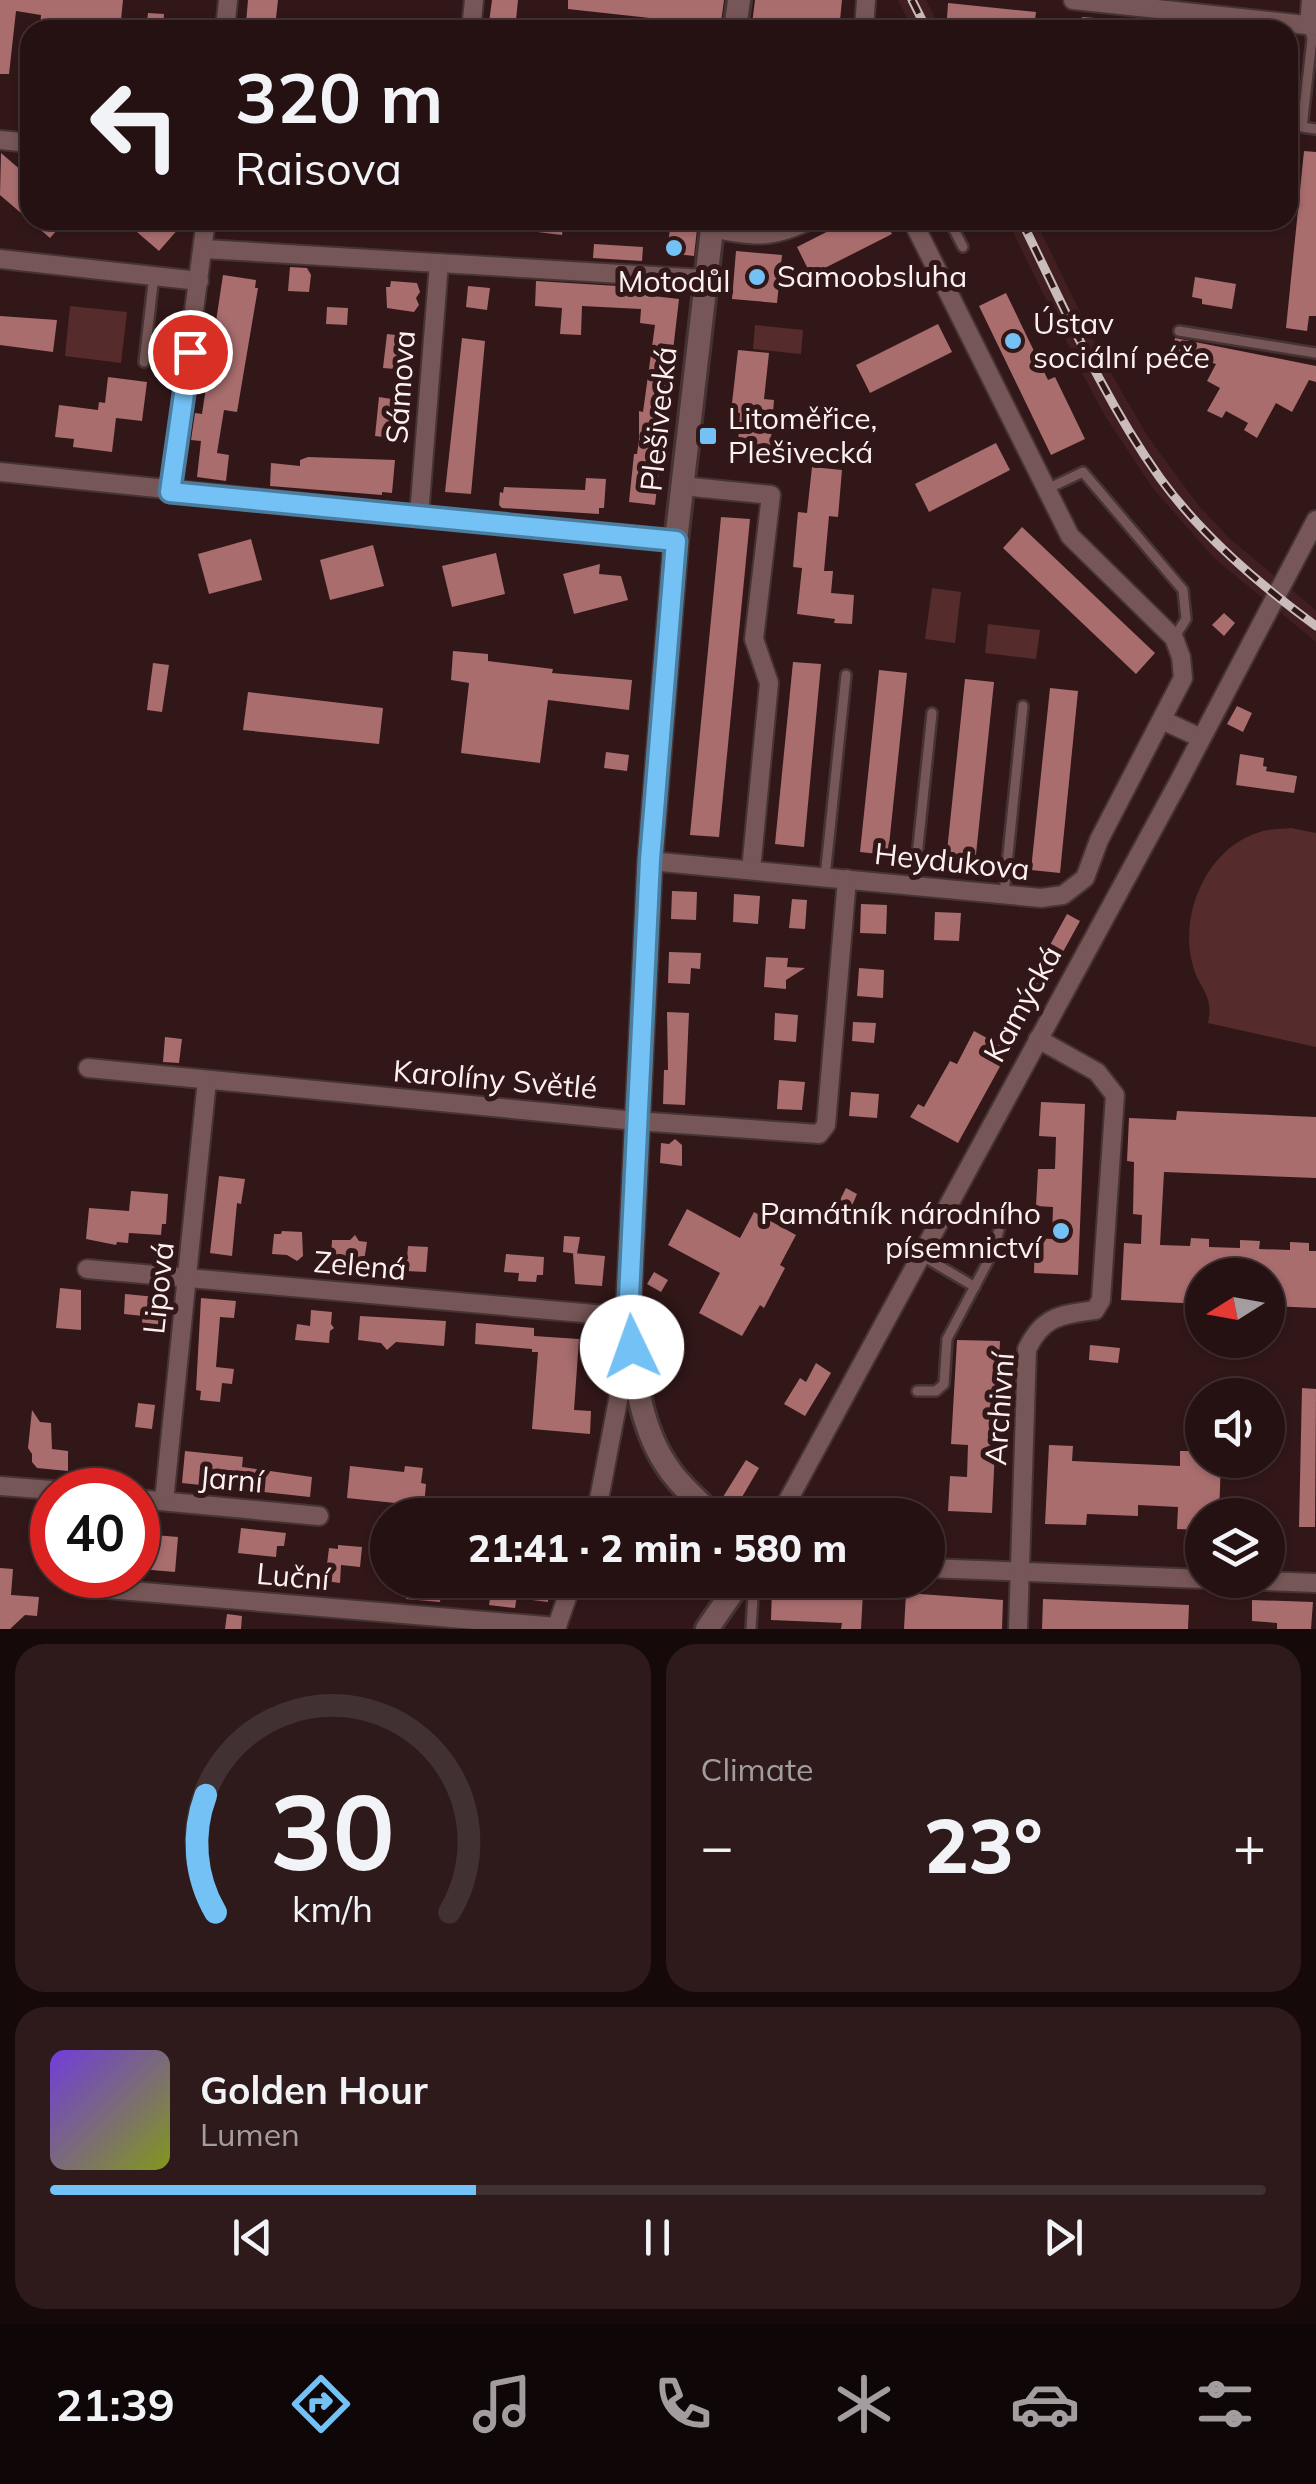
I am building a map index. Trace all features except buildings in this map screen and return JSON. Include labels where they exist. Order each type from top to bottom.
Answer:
[{"type":"street","points":[[1073,0],[1258,20]]},
{"type":"street","points":[[1311,0],[1313,26]]},
{"type":"street","points":[[170,492],[205,230]]},
{"type":"street","name":"Plešivecká","points":[[696,1498],[668,1468],[648,1424],[635,1377],[628,1318],[650,860],[676,541],[712,230]]},
{"type":"street","points":[[730,230],[748,236],[767,236],[790,230]]},
{"type":"street","points":[[917,230],[1073,540],[1174,638]]},
{"type":"street","points":[[204,248],[705,279]]},
{"type":"street","points":[[0,259],[199,281]]},
{"type":"street","name":"Sámova","points":[[419,516],[438,263]]},
{"type":"street","points":[[0,472],[676,541]]},
{"type":"street","points":[[682,486],[771,495],[754,639],[768,684],[752,870]]},
{"type":"street","name":"Kamýcká","points":[[789,1498],[1316,520]]},
{"type":"street","name":"Heydukova","points":[[650,860],[1041,898],[1064,896],[1085,878],[1099,840],[1183,678],[1174,638]]},
{"type":"street","points":[[1162,720],[1201,738]]},
{"type":"street","name":"Karolíny Světlé","points":[[88,1068],[636,1121],[818,1134],[826,1125],[847,879]]},
{"type":"street","name":"Archivní","points":[[1018,1629],[1027,1350],[1042,1325],[1095,1310],[1102,1300],[1114,1095],[1097,1072],[1038,1039]]},
{"type":"street","name":"Lipová","points":[[164,1501],[206,1080]]},
{"type":"street","name":"Zelená","points":[[87,1268],[628,1318]]},
{"type":"street","points":[[599,1498],[618,1395],[635,1377]]},
{"type":"street","points":[[0,1486],[30,1488]]},
{"type":"street","name":"Jarní","points":[[160,1501],[318,1516]]},
{"type":"street","points":[[945,1569],[1185,1577]]},
{"type":"street","points":[[1285,1582],[1316,1583]]},
{"type":"street","name":"Luční","points":[[160,1594],[556,1628]]},
{"type":"street","points":[[556,1628],[567,1598]]},
{"type":"street","points":[[707,1629],[729,1598]]},
{"type":"lane","points":[[1313,26],[1302,127],[1316,129]]},
{"type":"lane","points":[[954,230],[963,247]]},
{"type":"lane","points":[[144,362],[154,275]]},
{"type":"lane","points":[[1179,331],[1316,353]]},
{"type":"lane","points":[[1047,489],[1083,472],[1183,590],[1186,619],[1174,638]]},
{"type":"lane","points":[[825,877],[846,674]]},
{"type":"lane","points":[[1004,894],[1023,706]]},
{"type":"lane","points":[[914,886],[932,713]]},
{"type":"lane","points":[[916,1390],[936,1390],[944,1384],[947,1339],[994,1250],[1001,1221],[1021,1219]]},
{"type":"lane","points":[[921,1255],[974,1287]]},
{"type":"lane","points":[[751,1629],[753,1598]]},
{"type":"shaded area","points":[[898,0],[926,0],[936,20],[908,20]]},
{"type":"shaded area","points":[[1012,230],[1040,230],[1104,361],[1148,437],[1199,506],[1231,540],[1316,610],[1316,642],[1214,558],[1152,487],[1082,373]]},
{"type":"shaded area","points":[[70,306],[127,312],[121,363],[65,356]]},
{"type":"shaded area","points":[[755,325],[803,330],[801,354],[753,349]]},
{"type":"shaded area","points":[[932,588],[961,592],[955,643],[925,639]]},
{"type":"shaded area","points":[[988,624],[1040,630],[1036,659],[985,653]]},
{"type":"shaded area","points":[[1291,828],[1316,833],[1316,1047],[1208,1023],[1208,999],[1189,946],[1194,905],[1201,886],[1225,852],[1264,831]]},
{"type":"railway","points":[[912,0],[922,20]]},
{"type":"railway","points":[[1026,230],[1102,384],[1160,478],[1232,558],[1316,626]]},
{"type":"place","name":"Motodůl","points":[[674,248]]},
{"type":"place","name":"Samoobsluha","points":[[757,277]]},
{"type":"place","name":"Ústav sociální péče","points":[[1013,341]]},
{"type":"place","name":"Litoměřice, Plešivecká","points":[[708,436]]},
{"type":"place","name":"Památník národního písemnictví","points":[[1061,1231]]},
{"type":"route","points":[[190,352],[170,492],[676,541],[650,860],[628,1318],[632,1347]]}]
